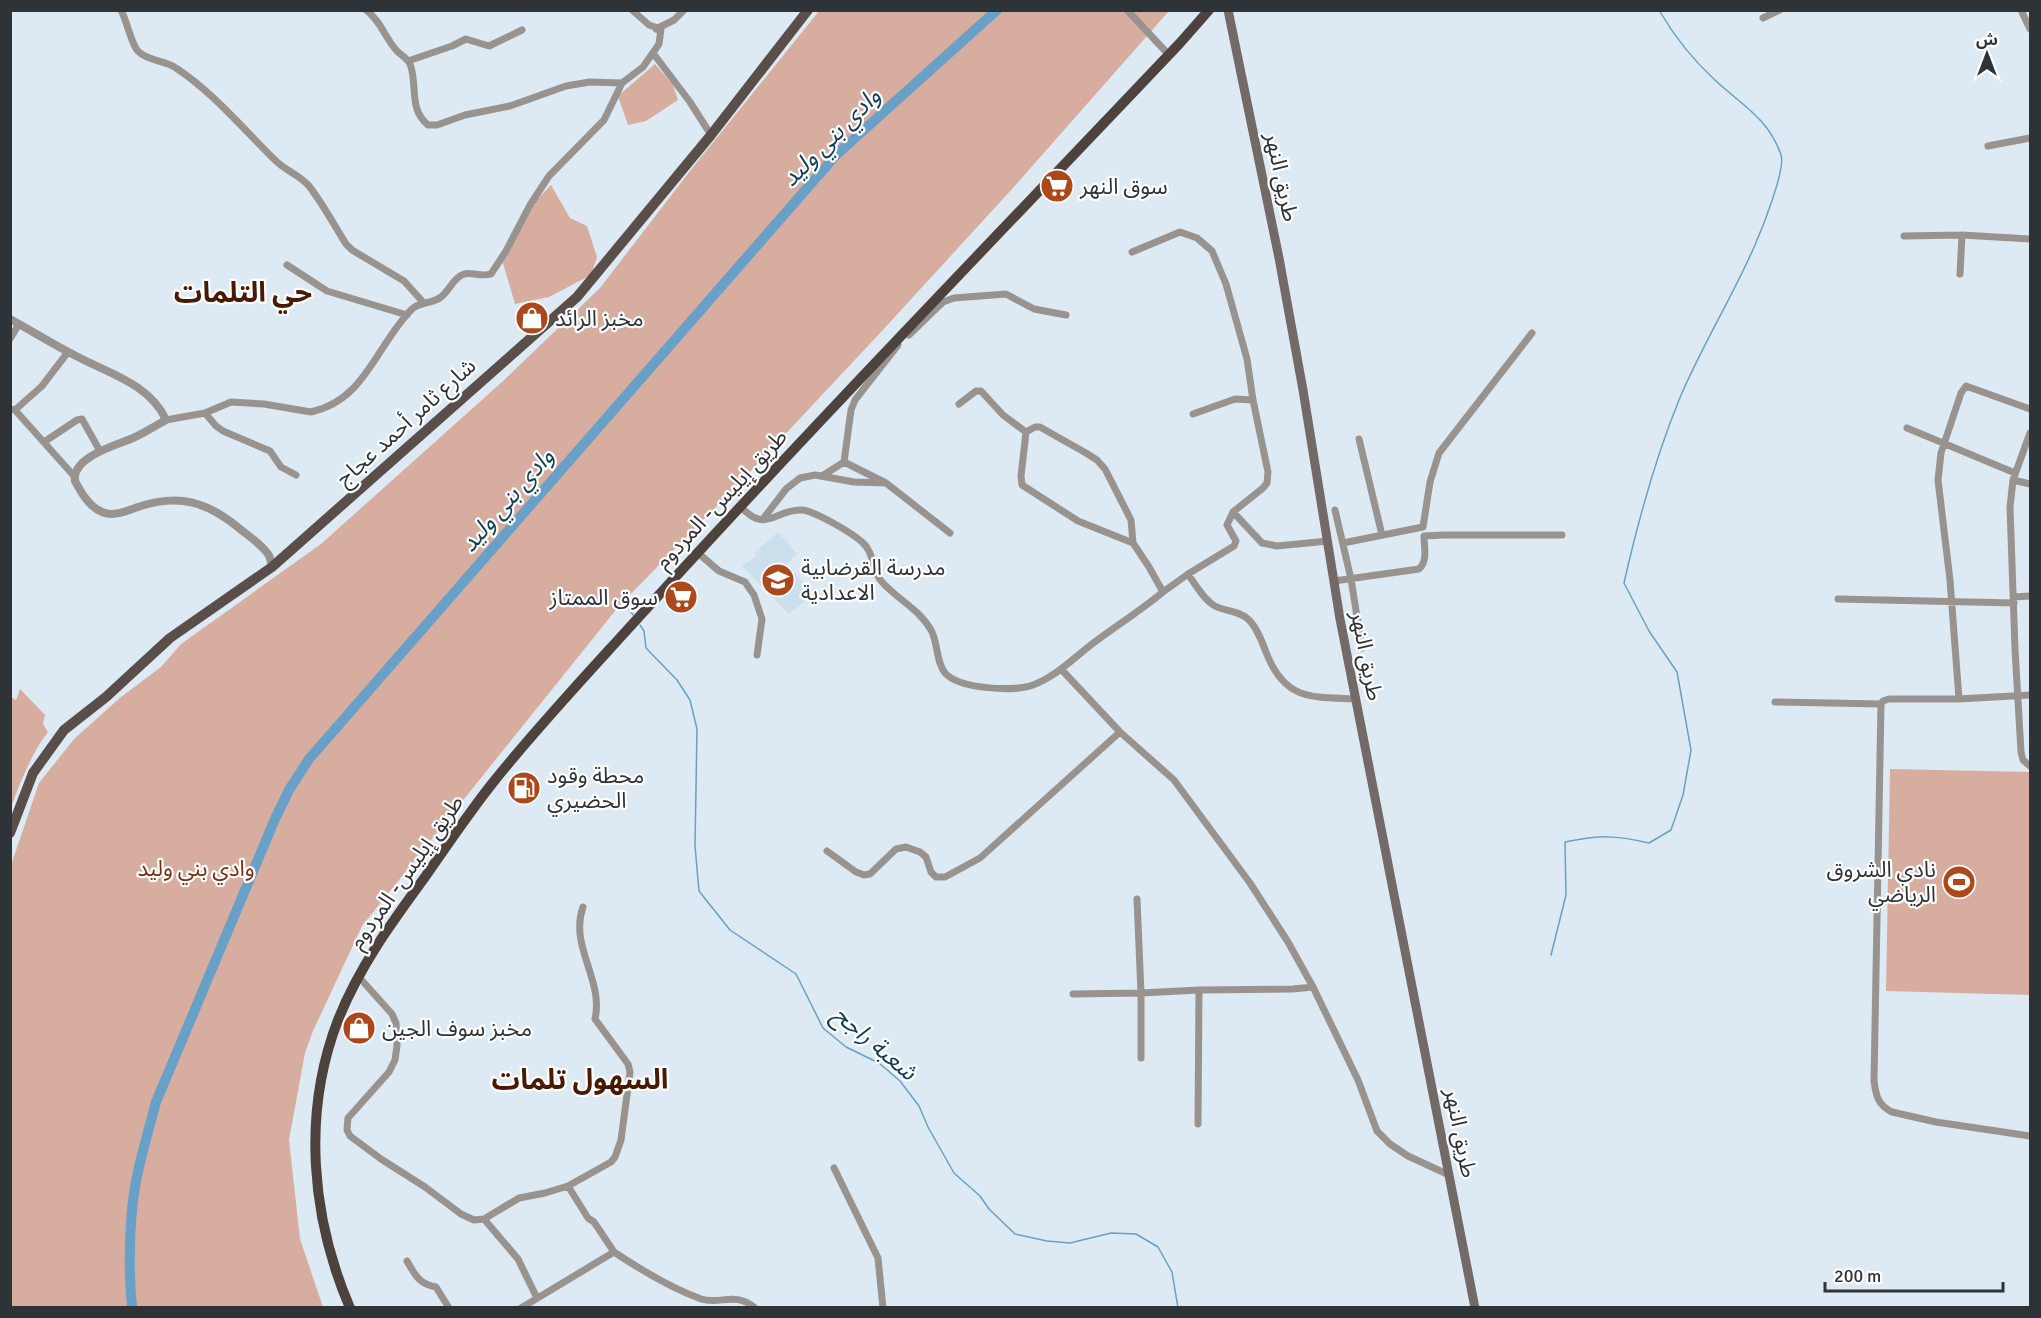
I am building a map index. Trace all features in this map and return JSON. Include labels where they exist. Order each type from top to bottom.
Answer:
[{"type":"highway","name":"طريق إيليس- المردوم","points":[[350,1308],[325,1238],[317,1185],[315,1127],[318,1099],[328,1052],[338,1020],[358,976],[391,925],[495,780],[740,506],[899,342],[1209,10]]},
{"type":"main road","name":"شارع ثامر أحمد عجاج","points":[[10,833],[33,773],[64,729],[106,697],[170,638],[272,567],[576,297],[711,135],[808,10]]},
{"type":"main road","name":"طريق النهر","points":[[1228,10],[1281,269],[1356,699],[1475,1308]]},
{"type":"street","points":[[121,10],[130,29],[134,46],[139,53],[167,62],[177,68],[220,105],[280,165],[299,176],[309,186],[352,250],[404,281],[423,302]]},
{"type":"street","points":[[366,10],[380,23],[396,51],[411,66],[414,102],[420,117],[428,125],[437,125],[465,115],[510,106],[566,86],[590,82],[622,83]]},
{"type":"street","points":[[74,476],[78,468],[100,451],[135,437],[166,420],[205,413],[231,402],[264,404],[311,412],[328,406],[352,391],[414,307],[442,297],[464,274],[488,276],[493,272],[530,205],[552,173],[604,120],[622,83],[643,67],[661,38],[661,29],[656,29],[632,10]]},
{"type":"street","points":[[656,29],[674,20],[684,10]]},
{"type":"street","points":[[1127,10],[1168,56]]},
{"type":"street","points":[[1763,18],[1780,10]]},
{"type":"street","points":[[2021,10],[2031,28]]},
{"type":"street","points":[[408,61],[466,39],[489,46],[522,30]]},
{"type":"street","points":[[653,53],[690,102],[711,135]]},
{"type":"street","points":[[1988,146],[2031,138]]},
{"type":"street","points":[[740,506],[750,517],[763,519],[802,510],[811,512],[861,540],[868,548],[881,581],[922,617],[931,630],[943,670],[954,680],[982,687],[1027,687],[1035,685],[1061,669],[1188,574],[1234,546],[1236,541],[1227,525],[1233,512],[1263,488],[1268,477],[1247,359],[1226,284],[1212,251],[1197,238],[1180,232],[1132,252]]},
{"type":"street","points":[[1904,236],[1962,235],[2031,239]]},
{"type":"street","points":[[1960,274],[1962,235]]},
{"type":"street","points":[[287,265],[327,291],[407,315]]},
{"type":"street","points":[[822,476],[844,462],[851,410],[855,400],[899,342],[943,302],[954,298],[998,293],[1006,294],[1034,309],[1066,315]]},
{"type":"street","points":[[10,319],[68,352],[129,382],[149,397],[166,420]]},
{"type":"street","points":[[10,339],[19,324]]},
{"type":"street","points":[[1334,581],[1419,570],[1424,566],[1423,527],[1430,482],[1439,453],[1532,333]]},
{"type":"street","points":[[68,352],[42,386],[13,410],[74,476],[79,488],[93,507],[108,514],[117,514],[161,501],[176,500],[197,503],[223,515],[269,555],[272,567]]},
{"type":"street","points":[[1959,699],[1938,463],[1966,386],[2031,409]]},
{"type":"street","points":[[959,404],[976,391],[981,392],[1003,415],[1026,432]]},
{"type":"street","points":[[1193,414],[1227,401],[1241,398],[1253,400]]},
{"type":"street","points":[[205,413],[223,431],[270,451],[281,467],[296,476]]},
{"type":"street","points":[[44,442],[82,419],[100,451]]},
{"type":"street","points":[[1026,432],[1040,427],[1097,460],[1105,469],[1131,520],[1133,543],[1163,592]]},
{"type":"street","points":[[1907,428],[2031,484]]},
{"type":"street","points":[[1026,432],[1021,476],[1023,486],[1077,521],[1133,543]]},
{"type":"street","points":[[2031,433],[2014,477],[2010,507],[2022,757],[2025,763],[2031,766]]},
{"type":"street","points":[[1359,439],[1382,535]]},
{"type":"street","points":[[844,462],[886,483],[950,533]]},
{"type":"street","points":[[763,519],[790,485],[800,478],[822,476],[854,482],[886,483]]},
{"type":"street","points":[[1335,510],[1351,579],[1362,648]]},
{"type":"street","points":[[1233,512],[1256,538],[1269,545],[1328,541]]},
{"type":"street","points":[[1343,543],[1423,527]]},
{"type":"street","points":[[1424,536],[1562,535]]},
{"type":"street","points":[[698,553],[719,571],[745,582],[754,595],[762,618],[757,655]]},
{"type":"street","points":[[1188,574],[1204,596],[1215,606],[1237,612],[1250,620],[1272,666],[1286,687],[1293,691],[1324,697],[1356,699]]},
{"type":"street","points":[[1838,599],[1952,601],[2014,600],[2031,596]]},
{"type":"street","points":[[1061,669],[1120,732],[1161,768],[1185,794],[1250,883],[1288,942],[1312,987],[1358,1080],[1377,1131],[1390,1144],[1408,1156],[1449,1175]]},
{"type":"street","points":[[1775,702],[1881,704],[1889,699],[1959,699],[2031,695]]},
{"type":"street","points":[[1881,704],[1874,1081],[1877,1099],[1892,1112],[1936,1122],[2031,1136]]},
{"type":"street","points":[[827,851],[856,872],[868,874],[896,849],[906,847],[926,857],[936,877],[945,877],[980,858],[1120,732]]},
{"type":"street","points":[[1137,899],[1141,1058]]},
{"type":"street","points":[[358,976],[392,1014],[396,1023],[397,1046],[395,1060],[389,1072],[348,1118],[347,1130],[350,1136],[461,1214],[474,1220],[484,1219],[519,1198],[568,1186],[611,1162],[621,1140],[630,1072],[628,1064],[595,1020],[597,1010],[595,988],[581,949],[579,933],[583,906]]},
{"type":"street","points":[[1073,994],[1312,987]]},
{"type":"street","points":[[1198,1124],[1199,990]]},
{"type":"street","points":[[834,1168],[878,1258],[883,1308]]},
{"type":"street","points":[[568,1186],[588,1218],[594,1222],[614,1252],[657,1278],[701,1298],[741,1299],[755,1308]]},
{"type":"street","points":[[484,1219],[518,1259],[537,1298]]},
{"type":"street","points":[[521,1308],[614,1252]]},
{"type":"street","points":[[407,1261],[417,1279],[436,1287],[449,1308]]},
{"type":"shaded area","name":"مدرسة القرضابية الاعدادية","points":[[778,532],[797,554],[787,564],[814,594],[789,614],[742,566],[756,556],[754,553]]},
{"type":"green space","name":"وادي بني وليد","points":[[819,11],[1169,11],[1012,189],[881,332],[747,475],[619,606],[362,926],[305,1053],[289,1140],[300,1239],[323,1307],[11,1308],[11,865],[39,783],[74,739],[121,697],[161,667],[181,644],[321,544],[502,382],[600,288],[690,171]]},
{"type":"green space","points":[[655,64],[673,85],[678,100],[646,121],[628,125],[618,96]]},
{"type":"green space","points":[[551,185],[570,218],[587,226],[597,257],[591,275],[549,297],[515,304],[502,260],[511,249],[517,228],[533,204]]},
{"type":"green space","points":[[20,689],[45,715],[43,724],[48,732],[31,759],[11,807],[11,697],[16,700]]},
{"type":"green space","name":"نادي الشروق الرياضي","points":[[1890,769],[2030,772],[2030,995],[1886,991]]},
{"type":"waterway","name":"وادي بني وليد","points":[[132,1308],[130,1246],[134,1196],[156,1102],[275,819],[289,790],[309,759],[836,155],[997,10]]},
{"type":"waterway","points":[[1551,955],[1566,895],[1565,842],[1607,837],[1649,843],[1671,830],[1683,795],[1691,750],[1677,672],[1649,631],[1624,583],[1648,490],[1670,422],[1688,380],[1755,245],[1772,199],[1782,162],[1776,142],[1762,122],[1700,65],[1678,39],[1659,10]]},
{"type":"waterway","points":[[627,606],[633,615]]},
{"type":"waterway","name":"شعبة راجح","points":[[640,625],[644,631],[646,648],[677,680],[690,700],[697,729],[695,846],[699,891],[730,930],[796,974],[823,1028],[846,1047],[879,1063],[900,1081],[919,1106],[954,1173],[980,1196],[989,1209],[1015,1234],[1070,1243],[1111,1233],[1136,1234],[1158,1247],[1172,1272],[1178,1308]]},
{"type":"place","name":"سوق النهر","points":[[1057,186]]},
{"type":"place","name":"مخبز الرائد","points":[[532,318]]},
{"type":"place","name":"مدرسة القرضابية الاعدادية","points":[[778,580]]},
{"type":"place","name":"سوق الممتاز","points":[[681,597]]},
{"type":"place","name":"محطة وقود الحضيري","points":[[524,788]]},
{"type":"place","name":"نادي الشروق الرياضي","points":[[1959,882]]},
{"type":"place","name":"مخبز سوف الجين","points":[[359,1028]]},
{"type":"district","name":"حي التلمات","points":[[243,293]]},
{"type":"district","name":"السهول تلمات","points":[[580,1080]]}]
